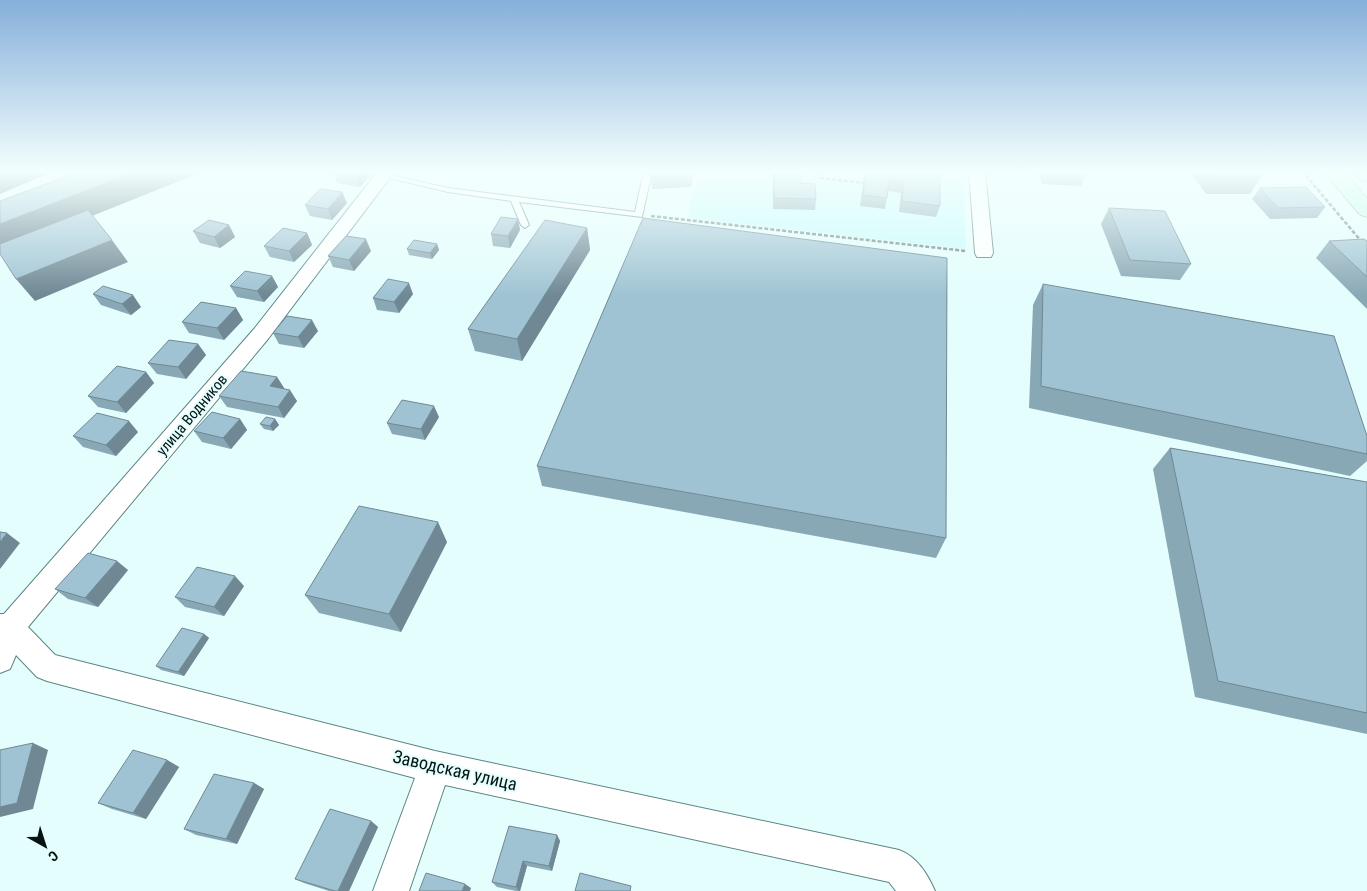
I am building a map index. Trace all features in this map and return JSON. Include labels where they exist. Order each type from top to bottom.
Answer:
[{"type":"street","name":"улица Водников","points":[[0,659],[5,628],[261,334],[355,213]]},
{"type":"street","points":[[981,213],[984,253]]},
{"type":"street","name":"Заводская улица","points":[[5,628],[47,667],[435,767],[900,867],[917,891]]},
{"type":"street","points":[[391,891],[435,767]]},
{"type":"lane","points":[[519,213],[524,225]]},
{"type":"lane","points":[[621,213],[640,215]]},
{"type":"path","points":[[1337,213],[1367,248]]},
{"type":"path","points":[[640,215],[984,253]]},
{"type":"shaded area","points":[[689,213],[965,213],[966,249],[688,218]]},
{"type":"building","points":[[0,213],[30,213],[0,224]]},
{"type":"building","points":[[81,213],[90,213],[112,240],[16,279],[0,254],[0,244]]},
{"type":"building","points":[[1111,213],[1166,213],[1191,264],[1130,260]]},
{"type":"building","points":[[501,217],[518,219],[508,236],[491,234]]},
{"type":"building","points":[[643,218],[947,258],[946,538],[537,466]]},
{"type":"building","points":[[209,220],[229,225],[214,237],[193,231]]},
{"type":"building","points":[[545,220],[587,228],[517,339],[468,329]]},
{"type":"building","points":[[283,228],[307,233],[289,251],[264,246]]},
{"type":"building","points":[[346,236],[366,239],[349,260],[328,256]]},
{"type":"building","points":[[1364,239],[1367,241],[1367,277],[1329,241]]},
{"type":"building","points":[[414,240],[437,244],[430,253],[407,249]]},
{"type":"building","points":[[245,271],[272,276],[257,291],[230,286]]},
{"type":"building","points":[[388,279],[409,283],[394,302],[373,298]]},
{"type":"building","points":[[1043,284],[1334,336],[1367,436],[1367,454],[1041,386]]},
{"type":"building","points":[[103,286],[133,295],[122,304],[93,294]]},
{"type":"building","points":[[201,302],[236,308],[217,328],[182,322]]},
{"type":"building","points":[[287,316],[312,320],[298,337],[273,333]]},
{"type":"building","points":[[169,340],[198,344],[178,367],[148,363]]},
{"type":"building","points":[[117,366],[146,372],[117,402],[88,396]]},
{"type":"building","points":[[241,371],[277,377],[270,386],[290,390],[278,407],[219,396]]},
{"type":"building","points":[[402,400],[434,406],[421,429],[387,423]]},
{"type":"building","points":[[212,412],[240,419],[223,438],[194,431]]},
{"type":"building","points":[[97,413],[129,421],[106,445],[73,436]]},
{"type":"building","points":[[266,417],[275,419],[270,426],[260,424]]},
{"type":"building","points":[[1170,448],[1367,482],[1367,713],[1218,681]]},
{"type":"building","points":[[359,506],[438,522],[389,614],[305,595]]},
{"type":"building","points":[[0,532],[7,533],[0,542]]},
{"type":"building","points":[[88,553],[117,561],[85,598],[55,589]]},
{"type":"building","points":[[197,567],[235,576],[214,607],[175,597]]},
{"type":"building","points":[[182,628],[204,634],[178,672],[156,666]]},
{"type":"building","points":[[33,743],[17,803],[0,807],[0,750]]},
{"type":"building","points":[[133,750],[167,760],[133,813],[98,803]]},
{"type":"building","points":[[214,774],[254,783],[226,839],[184,829]]},
{"type":"building","points":[[330,809],[371,821],[338,891],[295,879]]},
{"type":"building","points":[[509,826],[557,835],[549,866],[523,861],[516,887],[492,882]]},
{"type":"building","points":[[426,873],[465,884],[462,891],[419,891]]},
{"type":"building","points":[[580,873],[631,886],[630,891],[575,891]]}]
